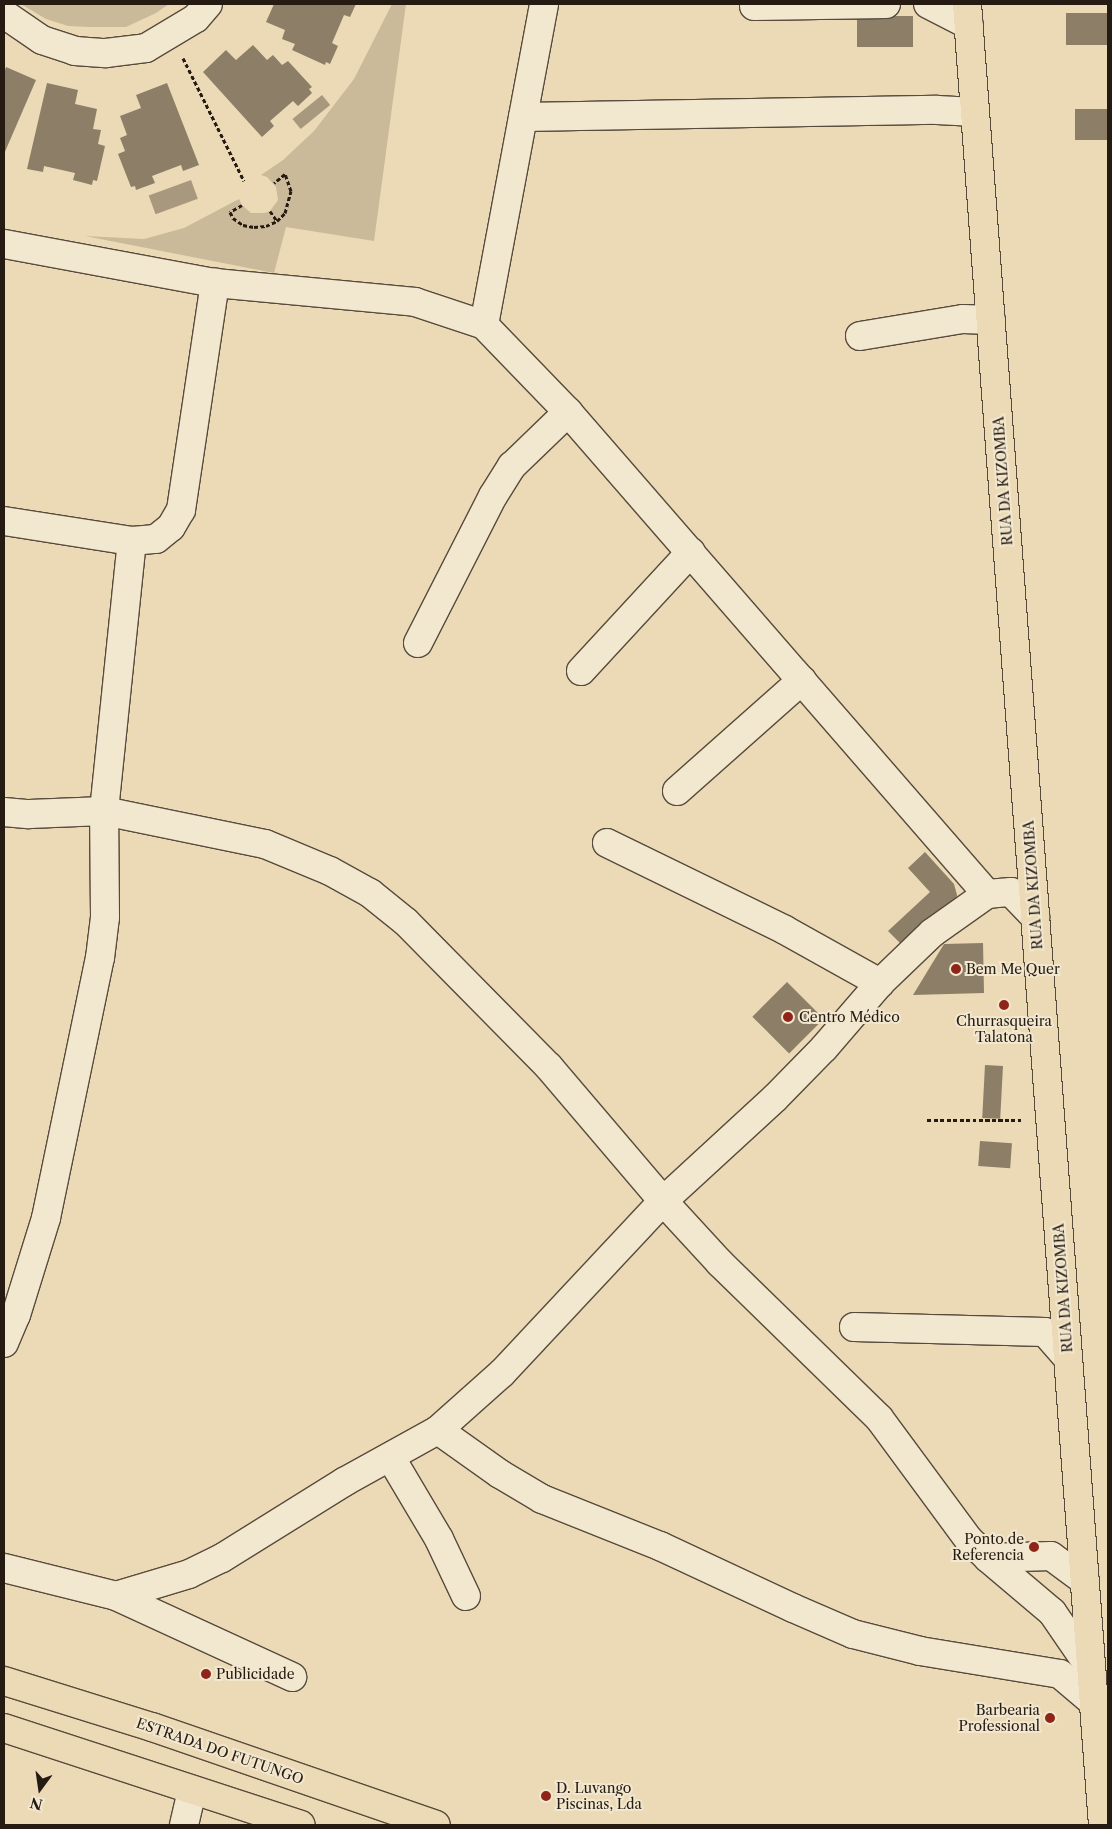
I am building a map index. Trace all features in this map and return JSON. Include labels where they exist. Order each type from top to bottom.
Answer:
[{"type":"main road","name":"RUA DA KIZOMBA","points":[[968,14],[1103,1825]]},
{"type":"main road","name":"ESTRADA DO FUTUNGO","points":[[4,1681],[152,1727],[436,1825]]},
{"type":"main road","points":[[4,1728],[301,1825]]},
{"type":"street","points":[[4,14],[42,40],[76,51],[106,53],[146,48],[196,18],[208,4]]},
{"type":"street","points":[[484,325],[544,4]]},
{"type":"street","points":[[754,6],[886,4]]},
{"type":"street","points":[[928,4],[968,14]]},
{"type":"street","points":[[522,117],[937,110],[975,112]]},
{"type":"street","points":[[4,244],[215,283],[415,302],[484,325],[568,412],[987,894]]},
{"type":"street","points":[[4,521],[132,541],[156,539],[171,527],[181,510],[215,283]]},
{"type":"street","points":[[860,336],[963,319],[991,320]]},
{"type":"street","points":[[418,643],[512,466],[568,412]]},
{"type":"street","points":[[4,1343],[16,1315],[46,1218],[100,958],[105,917],[104,811],[132,541]]},
{"type":"street","points":[[582,671],[691,552]]},
{"type":"street","points":[[677,792],[802,680]]},
{"type":"street","points":[[4,812],[29,814],[104,811],[264,844],[330,871],[370,893],[406,922],[549,1067],[663,1201],[720,1263],[879,1418],[969,1540],[1052,1612],[1091,1668]]},
{"type":"street","points":[[607,843],[785,930],[880,983]]},
{"type":"street","points":[[116,1596],[188,1574],[222,1558],[344,1482],[391,1458],[438,1430],[502,1373],[663,1201],[775,1098],[824,1048],[880,983],[932,933],[987,894],[1010,892],[1035,917]]},
{"type":"street","points":[[854,1327],[1045,1332],[1068,1358]]},
{"type":"street","points":[[438,1430],[500,1474],[542,1498],[660,1546],[792,1608],[854,1634],[920,1651],[1060,1674],[1094,1703]]},
{"type":"street","points":[[391,1458],[439,1539],[466,1596]]},
{"type":"street","points":[[988,1558],[1051,1556],[1084,1581]]},
{"type":"street","points":[[4,1568],[116,1596],[292,1678]]},
{"type":"street","points":[[184,1825],[192,1790]]},
{"type":"path","points":[[181,53],[244,181]]},
{"type":"path","points":[[242,205],[230,212],[233,218],[243,224],[254,227],[266,226],[277,221],[285,213],[291,191],[285,174],[274,183]]},
{"type":"path","points":[[270,211],[277,221]]},
{"type":"path","points":[[928,1120],[1025,1120]]},
{"type":"shaded area","points":[[21,4],[169,4],[156,13],[126,27],[89,27],[68,26],[46,19]]},
{"type":"shaded area","points":[[392,4],[406,4],[374,241],[286,227],[274,273],[85,236],[144,239],[184,228],[239,199],[242,205],[251,213],[270,211],[278,200],[276,187],[267,177],[261,175],[283,160],[314,131],[354,79]]},
{"type":"shaded area","points":[[322,95],[330,105],[301,129],[292,119]]},
{"type":"shaded area","points":[[191,180],[198,199],[156,214],[149,195]]},
{"type":"building","points":[[274,4],[356,4],[350,17],[344,15],[332,43],[338,46],[330,64],[326,62],[325,65],[292,50],[295,44],[282,39],[285,30],[266,22]]},
{"type":"building","points":[[1066,13],[1108,13],[1108,45],[1066,45]]},
{"type":"building","points":[[857,16],[913,16],[913,47],[857,47]]},
{"type":"building","points":[[253,45],[267,60],[273,55],[282,65],[288,61],[312,87],[309,89],[312,93],[298,106],[293,101],[270,121],[274,126],[262,137],[203,72],[226,50],[236,60]]},
{"type":"building","points":[[6,67],[36,80],[4,154],[4,73]]},
{"type":"building","points":[[47,83],[78,90],[75,104],[97,109],[93,129],[101,130],[98,144],[105,146],[97,181],[93,180],[92,185],[73,180],[75,173],[44,166],[43,172],[27,169]]},
{"type":"building","points":[[167,83],[199,165],[183,171],[181,165],[152,176],[155,183],[136,190],[135,186],[131,187],[118,154],[125,151],[120,138],[127,135],[120,116],[141,108],[136,95]]},
{"type":"building","points":[[1075,109],[1108,109],[1108,140],[1075,140]]},
{"type":"building","points":[[925,852],[954,884],[957,895],[956,900],[905,948],[888,931],[930,892],[908,868]]},
{"type":"building","name":"Bem Me Quer","points":[[983,943],[984,993],[913,995],[944,944]]},
{"type":"building","name":"Centro Médico","points":[[787,982],[824,1019],[789,1053],[752,1017]]},
{"type":"building","points":[[985,1065],[1003,1066],[1000,1119],[982,1118]]},
{"type":"building","points":[[980,1141],[1012,1143],[1010,1168],[978,1166]]},
{"type":"place","name":"Bem Me Quer","points":[[956,969]]},
{"type":"place","name":"Churrasqueira Talatona","points":[[1004,1005]]},
{"type":"place","name":"Centro Médico","points":[[788,1017]]},
{"type":"place","name":"Ponto de Referencia","points":[[1034,1547]]},
{"type":"place","name":"Publicidade","points":[[206,1674]]},
{"type":"place","name":"Barbearia Professional","points":[[1050,1718]]},
{"type":"place","name":"D. Luvango Piscinas, Lda","points":[[546,1796]]}]
